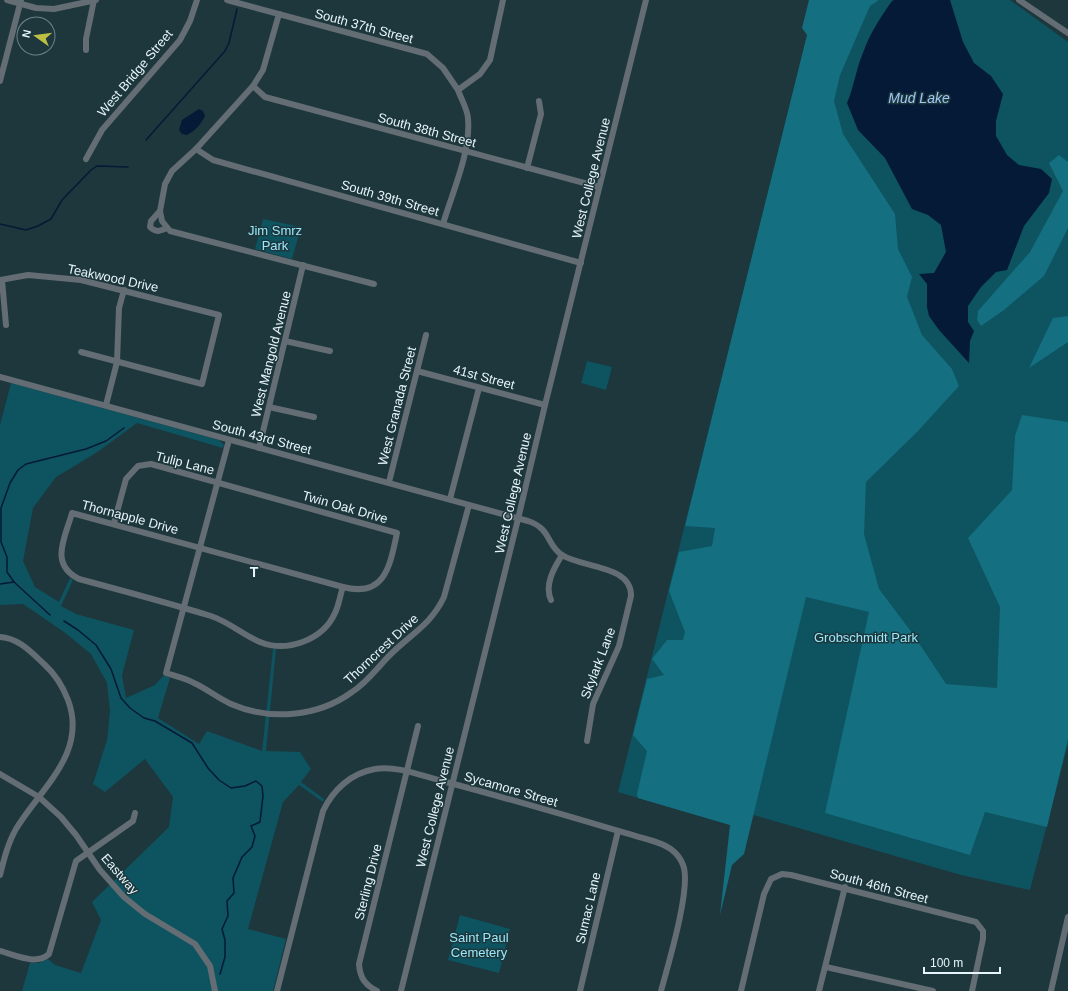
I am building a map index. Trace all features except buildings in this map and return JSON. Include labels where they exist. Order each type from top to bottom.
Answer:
[{"type":"street","points":[[7,0],[54,10],[95,0],[86,39],[86,50]]},
{"type":"street","name":"West Bridge Street","points":[[86,159],[102,130],[180,40],[190,21],[197,0]]},
{"type":"street","name":"South 37th Street","points":[[227,0],[427,54],[443,68],[458,90]]},
{"type":"street","points":[[443,224],[465,151],[468,117],[458,90],[480,74],[490,60],[503,0]]},
{"type":"street","name":"West College Avenue","points":[[401,991],[646,0]]},
{"type":"street","points":[[1019,0],[1068,33]]},
{"type":"street","points":[[0,81],[20,2]]},
{"type":"street","points":[[169,230],[162,221],[160,211],[165,184],[172,171],[196,149],[253,86],[263,70],[279,14]]},
{"type":"street","name":"South 38th Street","points":[[253,86],[265,97],[599,187]]},
{"type":"street","points":[[527,168],[541,114],[539,101]]},
{"type":"street","name":"South 39th Street","points":[[196,149],[213,160],[581,263]]},
{"type":"street","points":[[160,211],[151,221],[150,226],[158,232],[169,230],[374,284]]},
{"type":"street","name":"West Mangold Avenue","points":[[259,448],[303,265]]},
{"type":"street","name":"Teakwood Drive","points":[[1,280],[28,275],[81,280],[219,316],[202,384],[117,362]]},
{"type":"street","points":[[1,280],[6,325]]},
{"type":"street","points":[[106,405],[117,362],[119,308],[124,290]]},
{"type":"street","name":"West Granada Street","points":[[390,482],[426,335]]},
{"type":"street","points":[[285,341],[330,350]]},
{"type":"street","points":[[81,352],[117,362]]},
{"type":"street","name":"41st Street","points":[[417,371],[545,405]]},
{"type":"street","name":"South 43rd Street","points":[[0,377],[229,440],[390,482],[518,519]]},
{"type":"street","points":[[450,499],[479,388]]},
{"type":"street","points":[[269,407],[314,417]]},
{"type":"street","points":[[229,440],[184,608],[217,618],[260,643],[271,645],[296,645],[309,640],[329,622],[335,614],[343,587]]},
{"type":"street","name":"Tulip Lane","points":[[114,523],[126,479],[138,466],[151,464],[218,482]]},
{"type":"street","name":"Twin Oak Drive","points":[[199,548],[343,587],[363,590],[380,581],[389,568],[397,533],[218,482]]},
{"type":"street","name":"Thorncrest Drive","points":[[184,608],[166,673],[194,683],[222,699],[252,711],[269,714],[302,714],[329,705],[352,692],[374,674],[393,652],[418,632],[438,608],[444,597],[469,504]]},
{"type":"street","name":"Thornapple Drive","points":[[184,608],[80,579],[67,572],[60,555],[72,512],[199,548]]},
{"type":"street","name":"Skylark Lane","points":[[518,519],[538,524],[545,531],[554,547],[562,555],[580,563],[616,573],[622,576],[631,589],[619,646],[593,704],[587,741]]},
{"type":"street","points":[[551,600],[548,595],[550,579],[562,555]]},
{"type":"street","points":[[0,637],[18,641],[47,667],[61,684],[70,704],[73,724],[68,752],[58,773],[15,831],[0,875]]},
{"type":"street","name":"Sterling Drive","points":[[377,991],[365,983],[362,978],[359,964],[418,726]]},
{"type":"street","name":"Sycamore Street","points":[[277,991],[319,825],[329,799],[348,780],[365,772],[380,769],[407,772],[618,831],[662,844],[676,853],[683,865],[686,884],[662,991]]},
{"type":"street","name":"Eastway","points":[[0,774],[39,797],[61,817],[112,885],[124,897],[152,919],[188,939],[200,950],[210,966],[215,991]]},
{"type":"street","points":[[0,951],[37,960],[44,958],[49,954],[76,860],[133,821],[135,813]]},
{"type":"street","name":"Sumac Lane","points":[[580,991],[618,831]]},
{"type":"street","name":"South 46th Street","points":[[741,991],[764,894],[771,879],[782,874],[845,888],[872,897],[976,922],[981,925],[983,930],[983,939],[972,991]]},
{"type":"street","points":[[819,991],[845,888]]},
{"type":"street","points":[[1051,991],[1066,935],[1068,917]]},
{"type":"street","points":[[826,967],[933,991]]},
{"type":"green space","points":[[809,0],[879,0],[870,6],[840,75],[834,101],[843,134],[895,214],[898,249],[912,277],[907,297],[922,335],[952,369],[959,386],[918,431],[866,482],[864,534],[879,589],[913,634],[946,684],[997,688],[1000,607],[968,538],[1012,490],[1015,436],[1022,415],[1068,422],[1068,739],[1047,827],[985,812],[970,855],[825,813],[869,612],[806,597],[744,854],[732,865],[720,915],[730,825],[638,798],[637,794],[647,751],[633,735],[647,679],[664,675],[652,659],[667,640],[683,640],[685,632],[669,591],[679,552],[712,546],[715,528],[685,526],[807,35],[802,28]]},
{"type":"green space","name":"Grobschmidt Park","points":[[816,0],[1010,0],[1068,42],[1068,744],[1030,890],[961,875],[743,812],[730,825],[618,792]]},
{"type":"green space","points":[[1059,155],[1068,162],[1068,228],[1044,276],[1004,310],[981,326],[977,320],[978,311],[1030,252],[1063,191],[1049,163]]},
{"type":"green space","name":"Jim Smrz Park","points":[[263,219],[301,227],[292,259],[255,249]]},
{"type":"green space","points":[[1068,316],[1068,342],[1029,368],[1053,318]]},
{"type":"green space","points":[[587,361],[612,367],[606,390],[581,383]]},
{"type":"green space","points":[[11,383],[219,440],[224,445],[223,448],[137,423],[96,453],[56,477],[33,508],[23,561],[35,587],[59,602],[70,578],[73,580],[61,606],[76,614],[134,630],[122,675],[126,698],[155,685],[164,675],[170,678],[158,718],[199,744],[207,731],[262,751],[273,649],[276,649],[266,751],[300,752],[311,769],[301,782],[324,799],[323,802],[299,785],[283,802],[248,929],[286,939],[273,991],[22,991],[30,963],[39,963],[48,959],[55,965],[81,973],[101,920],[92,902],[169,827],[173,797],[145,759],[105,792],[93,784],[107,740],[110,711],[107,683],[91,654],[64,632],[23,604],[0,605],[0,425]]},
{"type":"green space","name":"Saint Paul Cemetery","points":[[460,915],[510,929],[499,973],[448,960]]},
{"type":"water","name":"Mud Lake","points":[[894,0],[950,0],[963,42],[974,63],[991,76],[1003,94],[996,121],[996,136],[1007,155],[1019,165],[1041,169],[1052,179],[1049,193],[1024,226],[1007,270],[996,272],[981,287],[968,306],[968,322],[974,331],[970,341],[969,363],[939,330],[929,316],[927,307],[927,284],[919,274],[934,273],[946,252],[941,225],[928,215],[912,209],[885,158],[858,130],[847,103],[869,39],[883,13]]},
{"type":"water","points":[[199,109],[203,111],[205,116],[201,122],[187,135],[182,134],[179,130],[182,120]]},
{"type":"waterway","points":[[146,140],[225,51],[229,43],[237,9]]},
{"type":"waterway","points":[[0,224],[26,230],[38,226],[51,219],[62,200],[91,170],[97,166],[128,167]]},
{"type":"waterway","points":[[50,615],[14,582],[7,572],[7,557],[1,542],[1,508],[10,483],[18,470],[26,464],[86,449],[106,441],[124,428]]},
{"type":"waterway","points":[[0,584],[14,582]]},
{"type":"waterway","points":[[64,621],[96,645],[111,669],[121,698],[130,708],[144,718],[155,721],[192,743],[208,768],[219,780],[231,788],[245,786],[256,781],[262,786],[263,796],[260,822],[251,826],[255,836],[252,847],[242,857],[233,878],[234,893],[227,901],[228,916],[222,929],[225,940],[225,957],[220,974]]},
{"type":"district","name":"T","points":[[254,572]]}]
